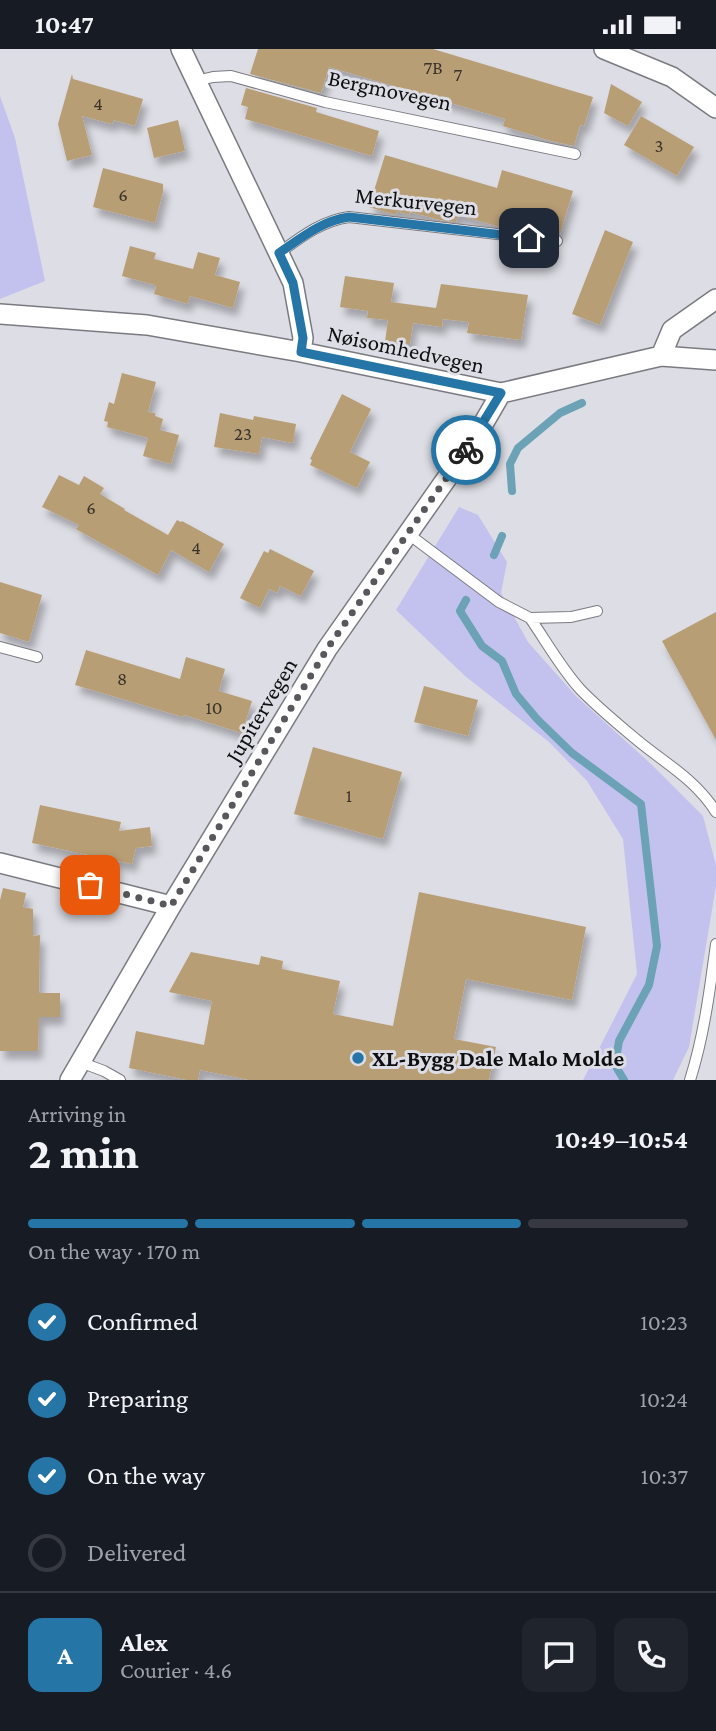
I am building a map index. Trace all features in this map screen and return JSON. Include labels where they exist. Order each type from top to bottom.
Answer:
[{"type":"street","points":[[181,49],[293,283],[303,338],[301,352]]},
{"type":"street","points":[[604,49],[672,77],[716,108]]},
{"type":"street","points":[[661,356],[672,330],[716,299]]},
{"type":"street","name":"Nøisomhedvegen","points":[[0,314],[147,325],[301,352],[501,393],[661,356],[716,360]]},
{"type":"street","name":"Jupitervegen","points":[[70,1080],[171,906],[327,649],[475,438],[501,393]]},
{"type":"street","points":[[0,863],[171,906]]},
{"type":"lane","name":"Bergmovegen","points":[[197,81],[230,76],[325,102],[575,154]]},
{"type":"lane","name":"Merkurvegen","points":[[279,253],[313,229],[335,219],[349,217],[557,241]]},
{"type":"lane","points":[[407,533],[499,602],[530,618],[580,688],[637,740],[690,780],[706,796],[716,812]]},
{"type":"lane","points":[[530,618],[571,617],[597,611]]},
{"type":"lane","points":[[0,647],[37,657]]},
{"type":"lane","points":[[690,1080],[716,944]]},
{"type":"lane","points":[[80,1062],[120,1080]]},
{"type":"shaded area","points":[[0,96],[15,138],[45,281],[0,299]]},
{"type":"shaded area","points":[[459,507],[478,515],[507,562],[501,593],[528,642],[576,696],[703,816],[716,865],[716,886],[689,1047],[673,1080],[583,1080],[637,974],[623,839],[587,781],[549,742],[465,676],[396,610]]},
{"type":"building","points":[[258,49],[433,49],[593,97],[574,146],[503,126],[505,119],[329,67],[321,93],[250,74]]},
{"type":"building","points":[[72,74],[73,79],[143,99],[135,126],[114,120],[112,124],[82,116],[92,155],[67,161],[58,124]]},
{"type":"building","points":[[611,84],[642,102],[628,126],[604,113]]},
{"type":"building","points":[[246,88],[317,108],[316,112],[379,131],[372,156],[245,119],[248,107],[241,105]]},
{"type":"building","points":[[641,116],[694,147],[677,176],[624,145]]},
{"type":"building","points":[[178,120],[185,151],[154,158],[147,128]]},
{"type":"building","points":[[385,155],[497,188],[502,170],[573,191],[560,234],[502,219],[500,227],[458,215],[456,222],[410,212],[409,215],[397,211],[396,215],[369,207]]},
{"type":"building","points":[[103,168],[163,184],[155,223],[93,207]]},
{"type":"building","points":[[605,230],[633,242],[600,325],[572,314]]},
{"type":"building","points":[[130,246],[156,253],[154,259],[193,269],[198,252],[220,258],[215,275],[240,282],[233,308],[190,296],[188,304],[154,294],[155,285],[122,276]]},
{"type":"building","points":[[345,276],[394,283],[391,302],[436,308],[441,284],[528,295],[521,340],[467,333],[469,322],[443,319],[442,327],[413,323],[410,344],[385,342],[388,320],[367,318],[368,311],[340,307]]},
{"type":"building","points":[[122,373],[156,382],[148,412],[163,419],[160,430],[179,435],[171,464],[143,456],[148,438],[107,427],[108,422],[104,421],[109,402],[114,404]]},
{"type":"building","points":[[342,394],[371,409],[350,452],[370,462],[357,488],[310,465],[310,459]]},
{"type":"building","points":[[220,413],[253,420],[254,416],[296,424],[293,443],[262,437],[259,454],[214,447]]},
{"type":"building","points":[[59,475],[79,485],[84,476],[104,488],[100,494],[168,535],[177,520],[224,544],[209,572],[171,550],[158,575],[76,529],[79,525],[42,507]]},
{"type":"building","points":[[270,549],[314,571],[301,596],[280,586],[277,593],[269,589],[260,608],[240,598],[264,551],[268,553]]},
{"type":"building","points":[[0,582],[42,595],[29,642],[0,633]]},
{"type":"building","points":[[716,612],[716,740],[662,641]]},
{"type":"building","points":[[86,650],[180,679],[186,657],[225,669],[219,691],[252,701],[242,733],[75,685]]},
{"type":"building","points":[[424,686],[478,700],[468,736],[414,722]]},
{"type":"building","points":[[313,747],[402,772],[383,839],[294,814]]},
{"type":"building","points":[[40,805],[121,822],[119,831],[150,827],[152,846],[136,848],[132,864],[32,843]]},
{"type":"building","points":[[3,888],[26,893],[23,907],[33,909],[33,936],[40,935],[39,993],[60,993],[60,1017],[39,1017],[38,1051],[0,1051],[0,900]]},
{"type":"building","points":[[419,892],[586,927],[572,1000],[466,979],[454,1039],[496,1047],[489,1080],[249,1080],[200,1070],[198,1080],[187,1080],[129,1068],[136,1031],[204,1045],[212,1001],[169,992],[191,952],[259,965],[261,956],[283,961],[282,969],[340,981],[333,1014],[393,1026]]},
{"type":"waterway","points":[[512,491],[510,464],[518,448],[560,413],[582,403]]},
{"type":"waterway","points":[[494,555],[502,536]]},
{"type":"waterway","points":[[466,600],[460,611],[482,646],[502,661],[516,694],[537,719],[572,753],[641,804],[657,946],[649,985],[619,1041],[615,1065],[624,1080]]},
{"type":"way so far","points":[[90,885],[171,906],[327,649],[466,450]]},
{"type":"place","name":"XL-Bygg Dale Malo Molde","points":[[358,1058]]},
{"type":"route","points":[[466,450],[501,393],[301,352],[303,338],[293,283],[279,253],[313,229],[335,219],[349,217],[529,238]]}]
